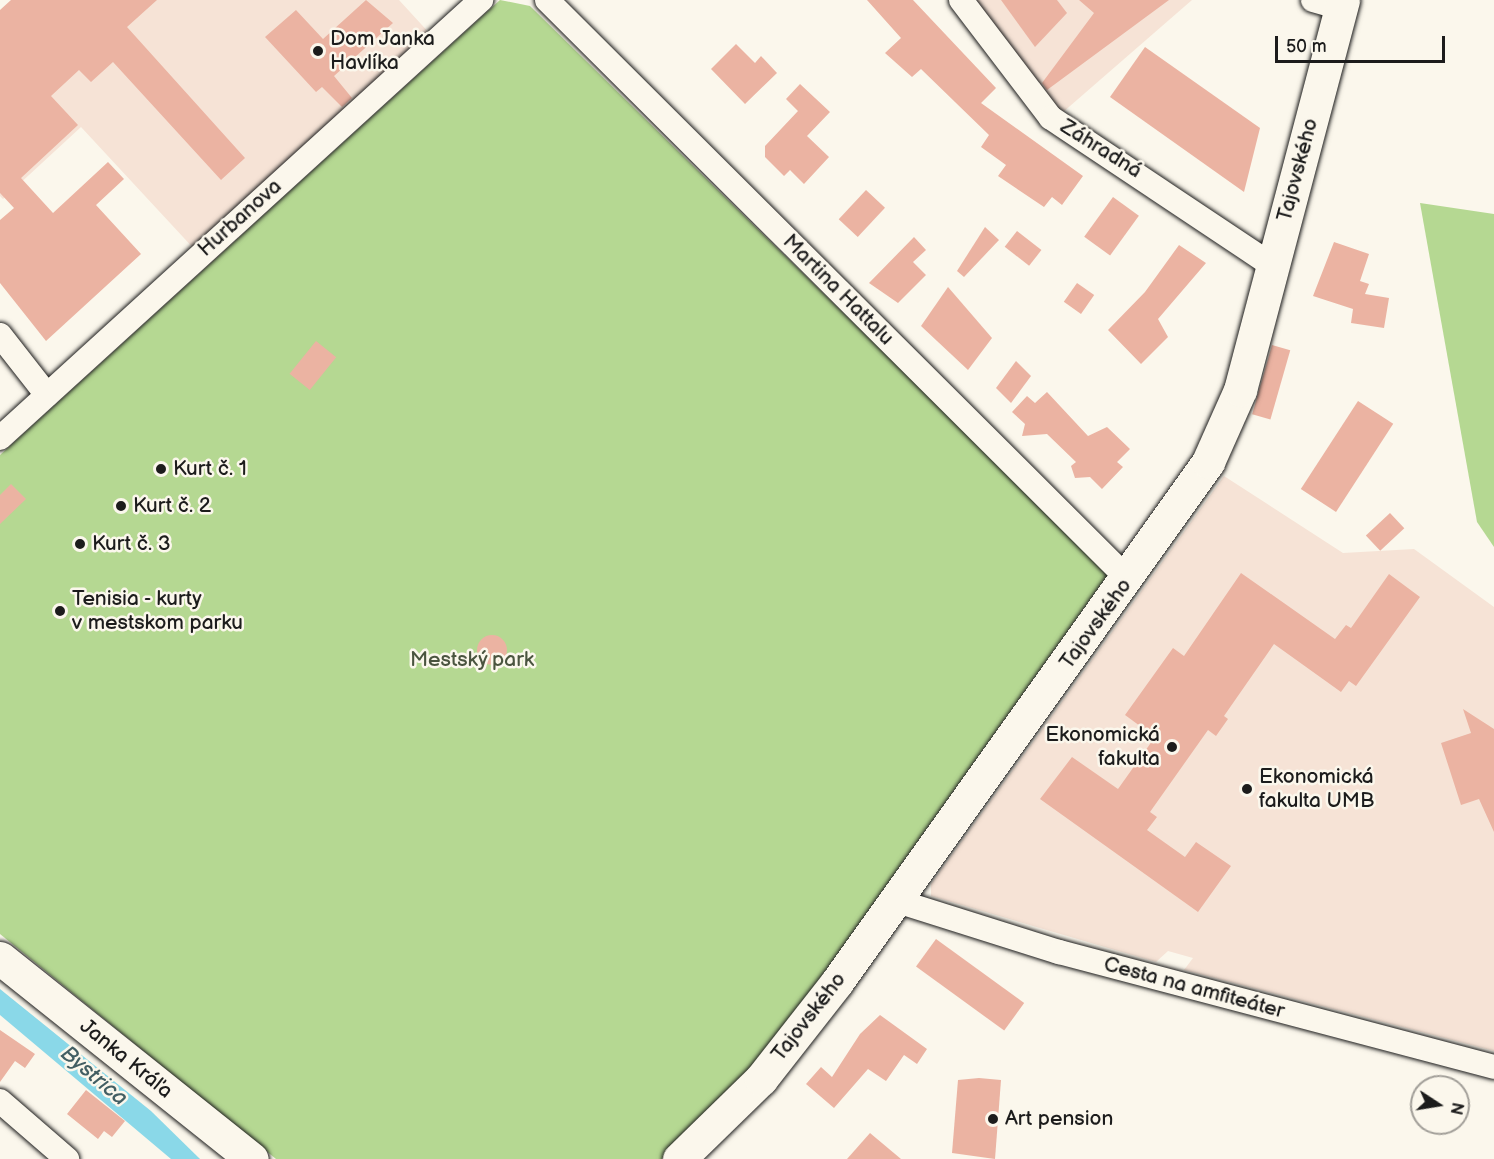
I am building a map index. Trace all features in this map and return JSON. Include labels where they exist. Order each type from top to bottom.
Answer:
[{"type":"street","name":"Hurbanova","points":[[0,438],[481,0]]},
{"type":"street","name":"Martina Hattalu","points":[[547,0],[1129,580]]},
{"type":"street","name":"Záhradná","points":[[961,0],[1016,75],[1063,125],[1274,266]]},
{"type":"street","name":"Tajovského","points":[[679,1159],[761,1079],[897,901],[1129,580],[1227,426],[1274,266],[1332,2]]},
{"type":"street","points":[[0,335],[46,394]]},
{"type":"street","name":"Cesta na amfiteáter","points":[[897,901],[1059,952],[1494,1067]]},
{"type":"street","name":"Janka Kráľa","points":[[0,958],[252,1159]]},
{"type":"street","points":[[0,1101],[67,1159]]},
{"type":"shaded area","points":[[41,0],[399,0],[443,48],[209,265],[81,127],[3,199],[0,196],[0,65]]},
{"type":"shaded area","points":[[968,0],[1192,0],[1062,113]]},
{"type":"shaded area","name":"Ekonomická fakulta UMB","points":[[1224,476],[1343,553],[1414,549],[1494,607],[1494,1051],[1184,970],[1193,958],[1168,951],[1156,962],[931,896],[931,884]]},
{"type":"green space","name":"Mestský park","points":[[500,0],[530,6],[1109,573],[766,1054],[662,1159],[276,1159],[0,934],[0,455]]},
{"type":"green space","points":[[1420,203],[1494,214],[1494,547],[1477,522]]},
{"type":"water","name":"Bystrica","points":[[0,989],[151,1111],[200,1159],[171,1159],[0,1015]]},
{"type":"building","points":[[11,0],[157,0],[127,27],[245,158],[221,180],[113,62],[91,82],[79,70],[51,96],[78,125],[21,178],[53,213],[108,162],[124,179],[96,205],[141,254],[46,341],[0,283],[0,220],[14,208],[0,193],[0,10]]},
{"type":"building","name":"Dom Janka Havlíka","points":[[366,0],[393,23],[334,76],[352,98],[342,107],[322,87],[316,92],[265,37],[296,10],[323,39]]},
{"type":"building","points":[[867,0],[913,0],[996,88],[981,103],[1083,176],[1062,205],[1052,197],[1044,207],[998,176],[1006,165],[981,147],[989,135],[921,69],[912,77],[885,53],[901,38]]},
{"type":"building","points":[[1001,0],[1057,0],[1067,13],[1035,47]]},
{"type":"building","points":[[1079,0],[1169,0],[1047,90],[1042,83],[1094,13]]},
{"type":"building","points":[[736,44],[755,63],[761,56],[777,73],[745,104],[711,69]]},
{"type":"building","points":[[1145,47],[1260,128],[1244,192],[1110,97]]},
{"type":"building","points":[[800,84],[830,112],[807,136],[829,157],[804,184],[790,170],[784,176],[765,157],[765,146],[798,111],[786,99]]},
{"type":"building","points":[[866,190],[885,208],[858,237],[839,219]]},
{"type":"building","points":[[1113,197],[1139,216],[1110,255],[1084,237]]},
{"type":"building","points":[[985,227],[999,240],[964,277],[957,271]]},
{"type":"building","points":[[1017,231],[1041,250],[1029,266],[1005,247]]},
{"type":"building","points":[[914,237],[926,250],[913,262],[926,275],[898,303],[869,283]]},
{"type":"building","points":[[1334,242],[1369,254],[1360,281],[1369,284],[1365,294],[1389,298],[1384,328],[1351,323],[1353,309],[1313,296]]},
{"type":"building","points":[[1179,245],[1206,263],[1158,319],[1168,337],[1141,364],[1108,330],[1145,292]]},
{"type":"building","points":[[1077,283],[1094,295],[1081,314],[1064,302]]},
{"type":"building","points":[[948,287],[992,338],[968,370],[921,326]]},
{"type":"building","points":[[316,341],[336,357],[310,390],[290,374]]},
{"type":"building","points":[[1272,345],[1290,350],[1270,419],[1252,414]]},
{"type":"building","points":[[1016,361],[1031,376],[1011,403],[996,388]]},
{"type":"building","points":[[1047,392],[1088,436],[1107,427],[1130,449],[1117,462],[1123,467],[1102,489],[1090,477],[1075,478],[1071,466],[1076,462],[1047,434],[1022,436],[1025,424],[1012,412],[1027,396],[1035,403]]},
{"type":"building","points":[[1358,401],[1393,424],[1336,512],[1301,489]]},
{"type":"building","points":[[11,484],[26,499],[0,524],[0,495]]},
{"type":"building","points":[[1390,513],[1404,528],[1380,551],[1366,536]]},
{"type":"building","name":"Ekonomická fakulta","points":[[1241,573],[1335,639],[1346,625],[1351,628],[1389,574],[1420,597],[1356,686],[1349,681],[1341,692],[1274,644],[1224,716],[1228,719],[1216,736],[1208,730],[1150,812],[1157,817],[1147,830],[1185,857],[1196,842],[1231,866],[1198,912],[1040,799],[1072,757],[1118,789],[1155,737],[1125,715],[1173,648],[1184,656]]},
{"type":"building","points":[[492,635],[503,639],[507,650],[503,661],[492,665],[481,661],[477,650],[481,639]]},
{"type":"building","points":[[1463,709],[1494,729],[1494,832],[1479,799],[1461,805],[1441,743],[1471,733]]},
{"type":"building","points":[[936,939],[1024,1003],[1004,1031],[916,967]]},
{"type":"building","points":[[880,1015],[927,1049],[917,1064],[904,1055],[886,1081],[868,1069],[834,1108],[806,1084],[821,1067],[832,1077],[860,1034]]},
{"type":"building","points":[[0,1030],[35,1054],[25,1068],[15,1061],[0,1082]]},
{"type":"building","points":[[979,1078],[1001,1080],[995,1159],[952,1153],[958,1080]]},
{"type":"building","points":[[86,1090],[125,1121],[112,1137],[104,1131],[98,1139],[67,1114]]},
{"type":"building","points":[[870,1133],[901,1159],[847,1159]]},
{"type":"place","name":"Dom Janka Havlíka","points":[[318,51]]},
{"type":"place","name":"Kurt č. 1","points":[[161,469]]},
{"type":"place","name":"Kurt č. 2","points":[[121,506]]},
{"type":"place","name":"Kurt č. 3","points":[[80,544]]},
{"type":"place","name":"Tenisia - kurty v mestskom parku","points":[[60,611]]},
{"type":"place","name":"Ekonomická fakulta","points":[[1172,747]]},
{"type":"place","name":"Ekonomická fakulta UMB","points":[[1247,789]]},
{"type":"place","name":"Art pension","points":[[993,1119]]}]
